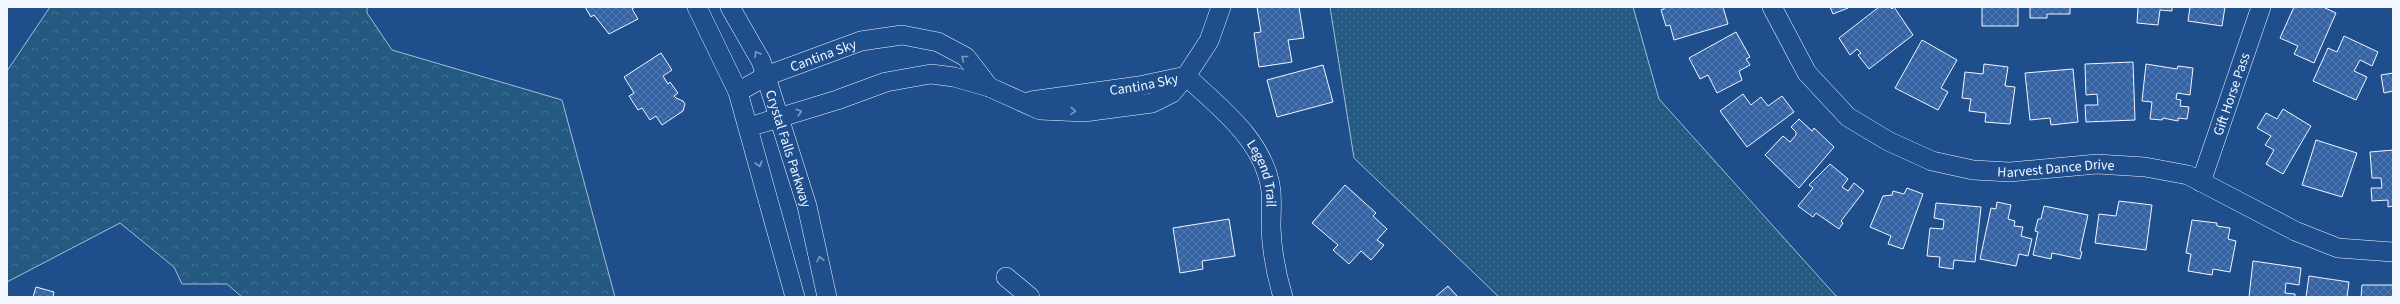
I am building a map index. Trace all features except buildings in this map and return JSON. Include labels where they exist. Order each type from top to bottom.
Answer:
[{"type":"street","points":[[697,7],[738,92],[749,127],[795,297]]},
{"type":"street","name":"Crystal Falls Parkway","points":[[730,7],[761,61],[807,206],[827,297]]},
{"type":"street","points":[[1186,76],[1209,41],[1221,7]]},
{"type":"street","name":"Harvest Dance Drive","points":[[1772,7],[1807,73],[1848,117],[1888,141],[1932,161],[1973,170],[2010,172],[2097,164],[2145,167],[2188,175],[2295,231],[2338,248],[2393,252]]},
{"type":"street","name":"Gift Horse Pass","points":[[2201,182],[2262,7]]},
{"type":"street","name":"Cantina Sky","points":[[738,92],[766,76],[861,41],[902,35],[938,42],[966,57],[989,87]]},
{"type":"street","name":"Cantina Sky","points":[[749,127],[837,100],[886,82],[931,74],[954,77],[989,87],[1021,102],[1139,86],[1186,76]]},
{"type":"street","name":"Legend Trail","points":[[1186,76],[1237,124],[1254,146],[1264,166],[1271,191],[1273,254],[1283,297]]},
{"type":"street","points":[[1006,277],[1030,297]]},
{"type":"green space","points":[[50,7],[367,7],[367,13],[392,50],[562,100],[615,297],[242,297],[227,284],[182,284],[174,267],[120,223],[7,282],[7,71]]},
{"type":"green space","points":[[1330,7],[1633,7],[1659,99],[1836,296],[1840,297],[1499,297],[1354,158]]}]
